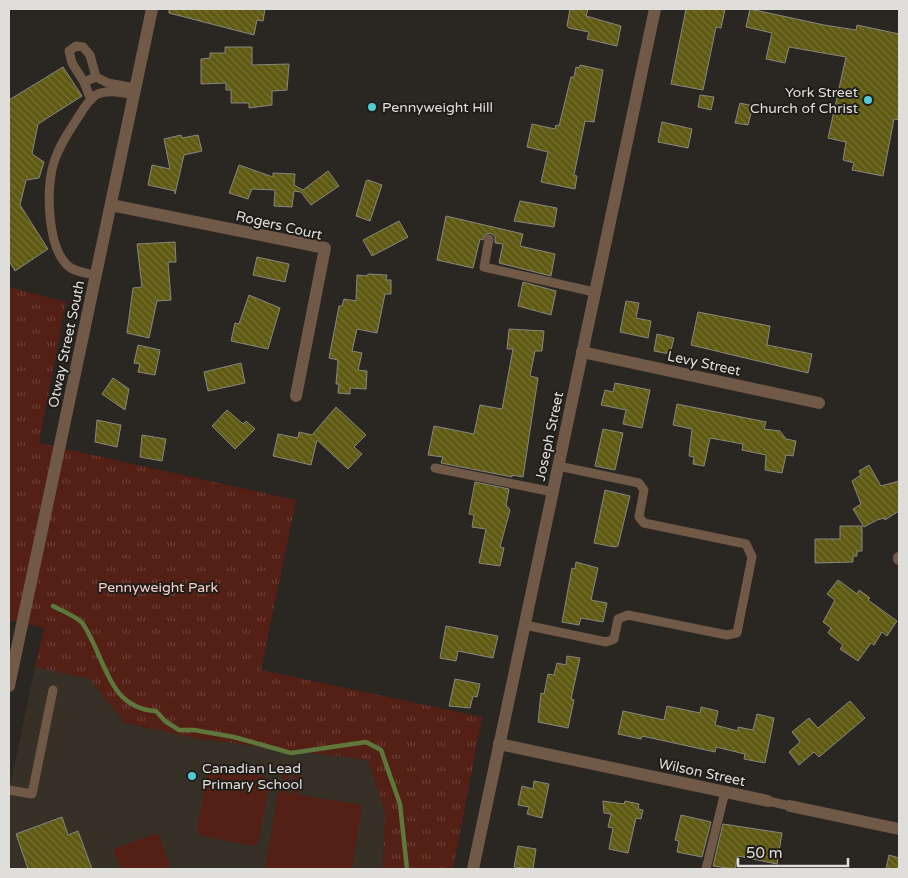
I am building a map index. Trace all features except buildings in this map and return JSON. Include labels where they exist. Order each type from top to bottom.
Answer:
[{"type":"street","name":"Otway Street South","points":[[9,686],[14,637],[96,275],[152,9]]},
{"type":"street","name":"Joseph Street","points":[[473,869],[654,9]]},
{"type":"street","name":"Rogers Court","points":[[111,205],[325,248],[296,396]]},
{"type":"street","name":"Levy Street","points":[[582,352],[820,403]]},
{"type":"street","name":"Wilson Street","points":[[499,744],[768,801]]},
{"type":"street","name":"Wilson Street","points":[[790,806],[899,828]]},
{"type":"lane","points":[[91,100],[70,56],[69,50],[76,46],[83,47],[90,55],[96,77],[134,92]]},
{"type":"lane","points":[[84,82],[96,77]]},
{"type":"lane","points":[[96,275],[76,271],[67,265],[55,243],[50,214],[50,188],[54,163],[64,139],[96,95],[114,91],[134,92]]},
{"type":"lane","points":[[489,239],[484,267],[594,292]]},
{"type":"lane","points":[[525,625],[606,642],[614,639],[618,619],[628,615],[726,636],[737,632],[752,557],[746,544],[644,523],[639,516],[644,490],[639,483],[558,466]]},
{"type":"lane","points":[[435,468],[553,492]]},
{"type":"lane","points":[[9,790],[32,794],[53,690]]},
{"type":"lane","points":[[706,869],[725,792]]},
{"type":"lane","name":"Wilson Street","points":[[768,801],[790,806]]},
{"type":"shaded area","name":"Canadian Lead Primary School","points":[[35,667],[90,679],[125,723],[200,739],[368,760],[385,812],[383,869],[9,869],[9,791]]},
{"type":"green space","name":"Pennyweight Park","points":[[9,287],[66,302],[39,443],[296,500],[261,670],[482,717],[453,869],[383,869],[385,812],[368,760],[200,739],[125,723],[90,679],[35,667],[44,628],[9,620]]},
{"type":"green space","points":[[215,765],[262,775],[270,781],[258,843],[254,846],[202,836],[197,829],[209,768]]},
{"type":"green space","points":[[285,766],[291,767],[287,794],[291,794],[296,767],[302,768],[298,795],[362,805],[352,869],[265,869],[278,792],[281,792]]},
{"type":"green space","points":[[158,833],[171,869],[120,869],[113,849]]},
{"type":"waterway","points":[[53,606],[81,621],[91,637],[110,679],[117,691],[127,701],[140,708],[156,711],[165,721],[179,730],[194,730],[234,737],[291,753],[366,742],[381,750],[400,804],[407,869]]},
{"type":"place","name":"York Street Church of Christ","points":[[868,100]]},
{"type":"place","name":"Pennyweight Hill","points":[[372,107]]},
{"type":"place","name":"Canadian Lead Primary School","points":[[192,776]]}]
